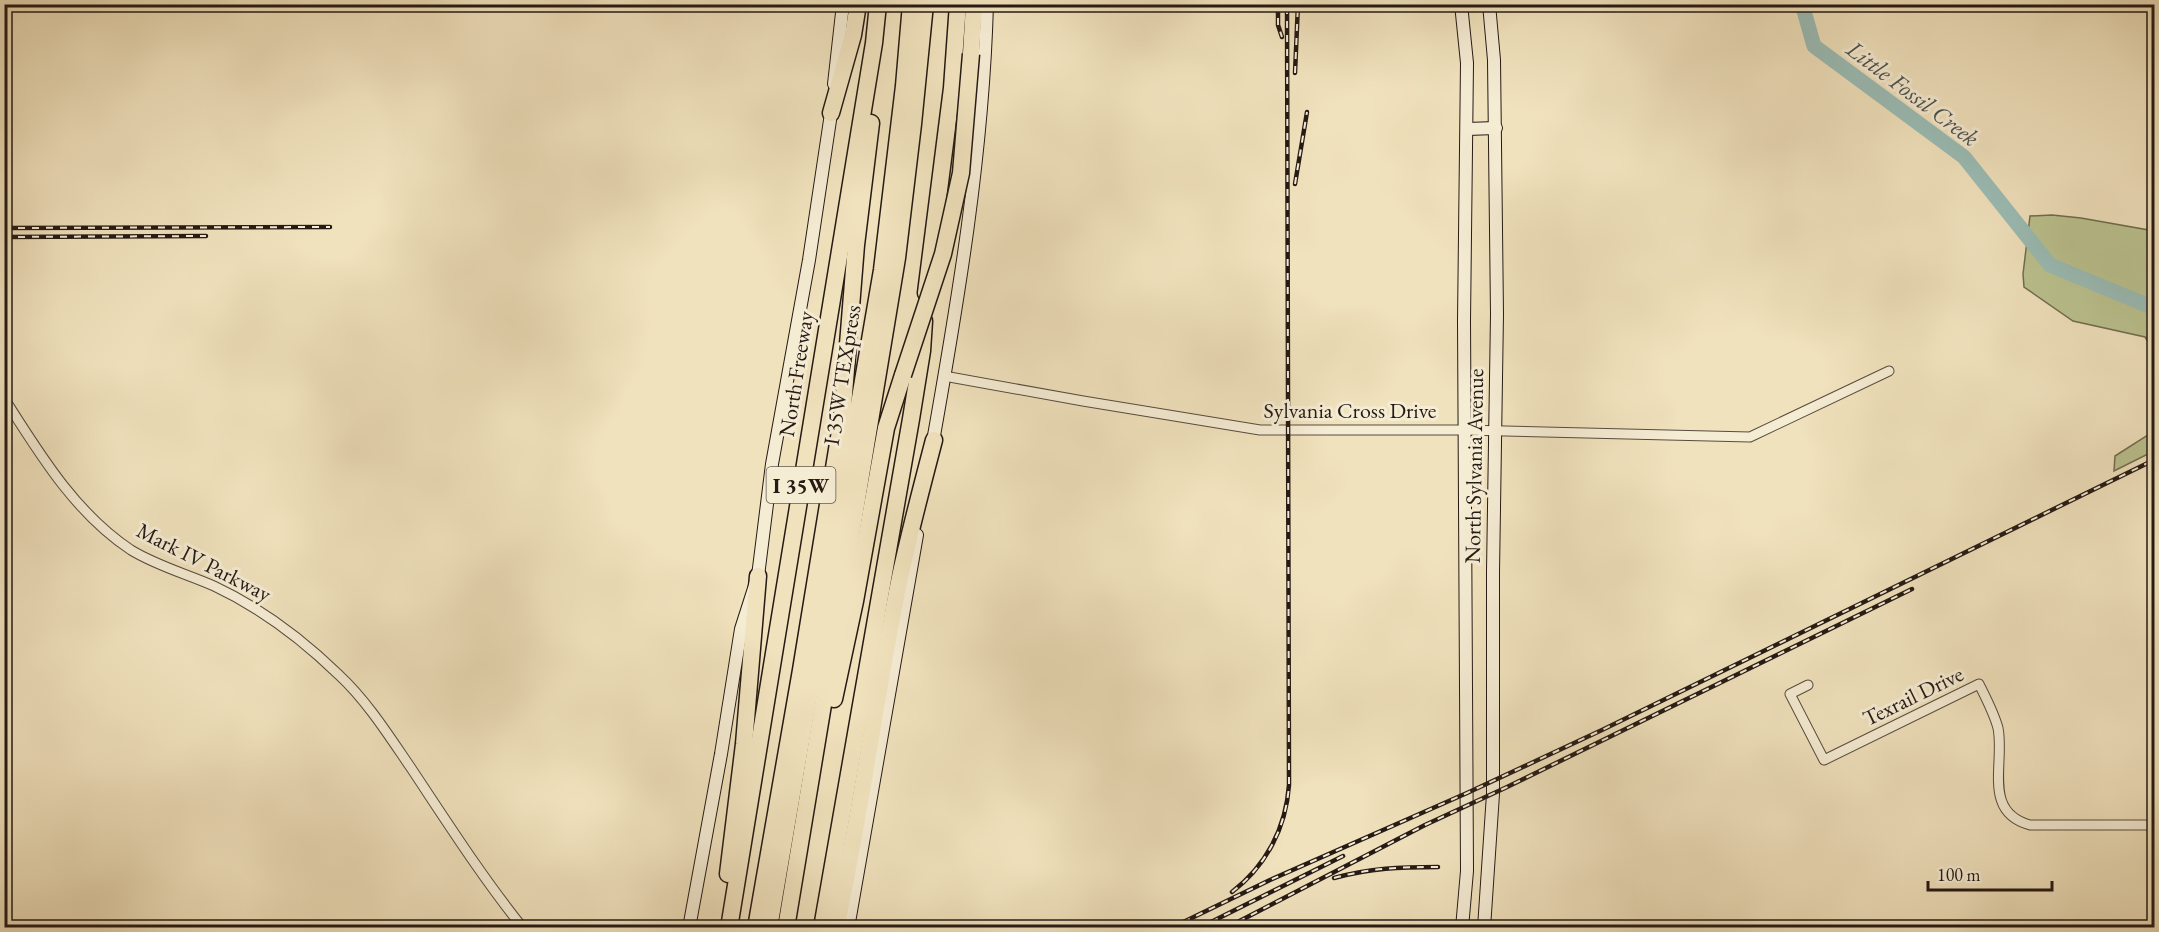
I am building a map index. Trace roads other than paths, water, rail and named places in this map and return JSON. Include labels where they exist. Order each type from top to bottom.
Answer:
[{"type":"highway","points":[[831,113],[853,35],[858,4]]},
{"type":"highway","name":"North Freeway","points":[[729,927],[874,43],[878,4]]},
{"type":"highway","name":"I 35W TEXpress","points":[[769,927],[882,270],[904,86],[911,4]]},
{"type":"highway","name":"I 35W TEXpress","points":[[786,927],[897,258],[925,4]]},
{"type":"highway","points":[[822,927],[922,351],[927,283],[952,88],[958,4]]},
{"type":"highway","points":[[793,888],[855,601],[886,428],[943,254],[958,184],[965,138],[974,4]]},
{"type":"highway","points":[[756,927],[842,419],[856,245],[880,60],[874,43]]},
{"type":"highway","points":[[836,927],[900,576],[934,440]]},
{"type":"highway","points":[[724,927],[744,744],[758,576]]},
{"type":"main road","points":[[848,927],[934,440],[966,242],[980,113],[987,4]]},
{"type":"main road","name":"North Sylvania Avenue","points":[[1461,4],[1467,63],[1464,430],[1467,871],[1462,924]]},
{"type":"main road","name":"North Sylvania Avenue","points":[[1485,923],[1493,794],[1497,314],[1496,128],[1494,60],[1489,4]]},
{"type":"main road","points":[[689,927],[741,629],[758,576],[772,464],[831,113],[836,50],[843,5]]},
{"type":"main road","points":[[1467,129],[1496,128]]},
{"type":"main road","points":[[1462,924],[1485,923]]},
{"type":"street","points":[[4,5],[843,5]]},
{"type":"street","name":"Sylvania Cross Drive","points":[[944,376],[1260,430],[1464,430],[1750,436],[1889,371]]},
{"type":"street","name":"Mark IV Parkway","points":[[4,398],[27,435],[74,500],[131,550],[177,573],[213,586],[255,608],[294,635],[341,677],[382,726],[498,897],[522,927]]},
{"type":"street","name":"Texrail Drive","points":[[1808,685],[1790,694],[1824,760],[1979,684],[1998,727],[1999,794],[2003,806],[2010,815],[2019,822],[2030,825],[2154,825]]},
{"type":"waterway","name":"Little Fossil Creek","points":[[1802,4],[1814,46],[1964,157],[2050,265],[2154,308]]},
{"type":"railway","points":[[1278,4],[1278,25],[1282,37]]},
{"type":"railway","points":[[1232,892],[1255,870],[1272,845],[1284,816],[1289,785],[1287,4]]},
{"type":"railway","points":[[1295,73],[1298,4]]},
{"type":"railway","points":[[1295,184],[1307,112]]},
{"type":"railway","points":[[4,228],[330,227]]},
{"type":"railway","points":[[4,237],[206,236]]},
{"type":"railway","points":[[1171,928],[1270,880],[1467,793],[1602,730],[2154,460]]},
{"type":"railway","points":[[1226,928],[1425,825],[1912,589]]},
{"type":"railway","points":[[1199,928],[1343,856]]},
{"type":"railway","points":[[1334,878],[1386,869],[1438,867]]}]
